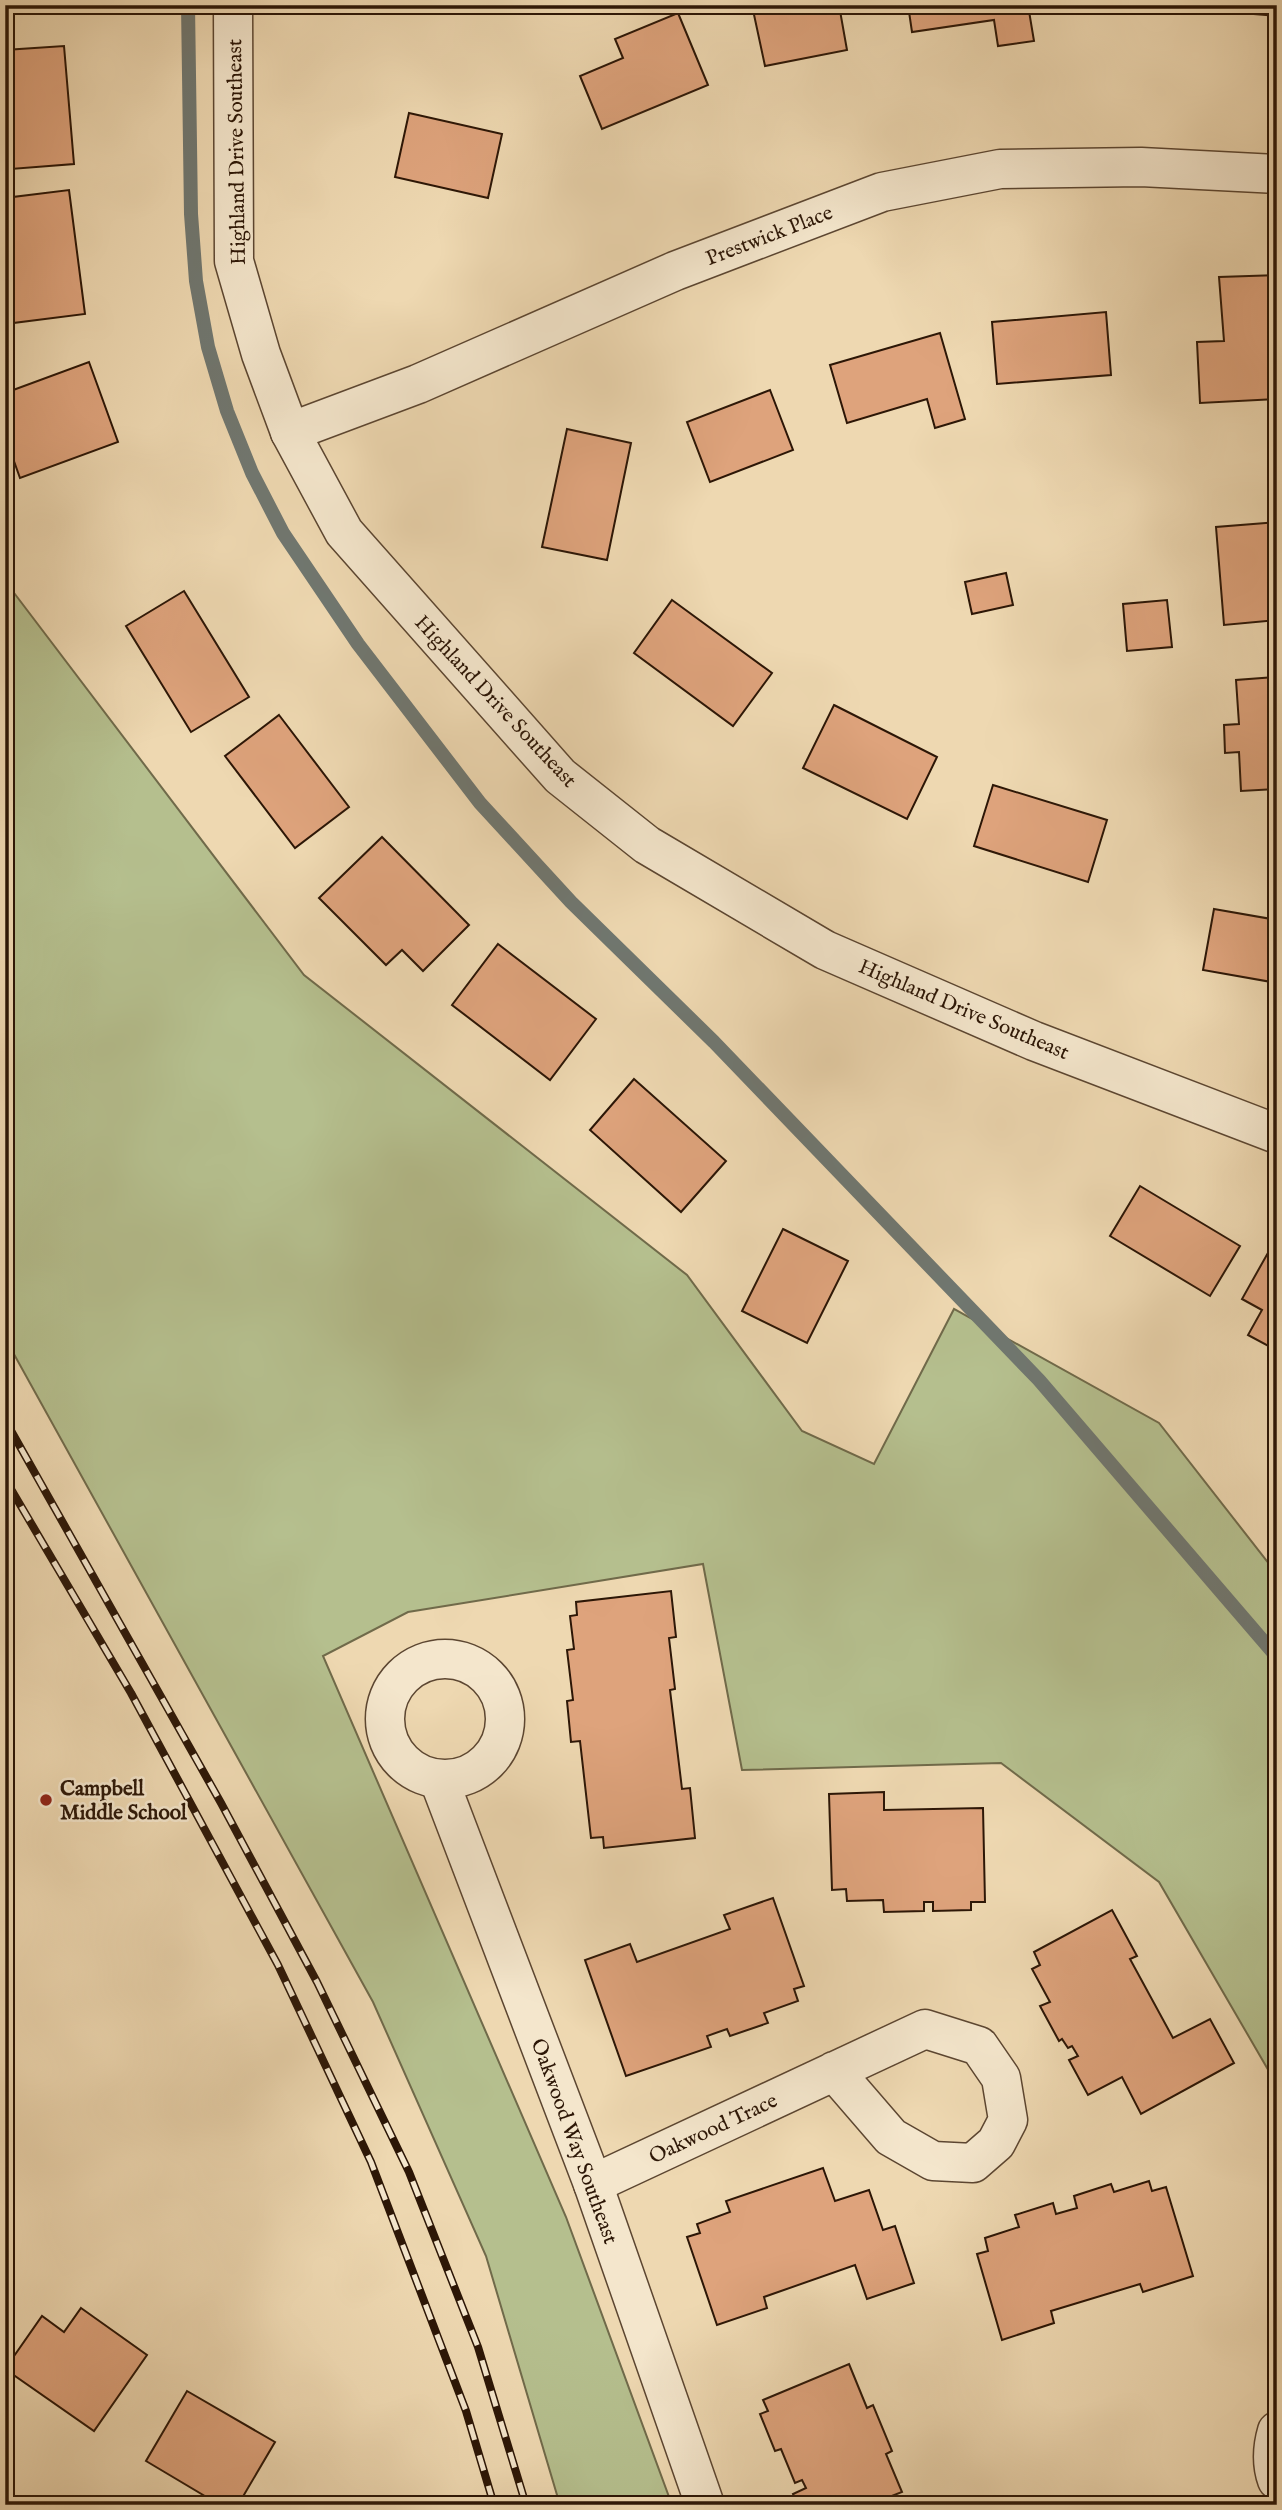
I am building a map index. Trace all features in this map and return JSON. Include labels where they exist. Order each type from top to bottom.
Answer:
[{"type":"street","name":"Highland Drive Southeast","points":[[233,5],[234,261],[261,354],[290,432],[344,532],[560,776],[647,845],[825,950],[1034,1041],[1277,1134]]},
{"type":"street","name":"Prestwick Place","points":[[290,432],[418,384],[675,271],[882,192],[1000,169],[1141,167],[1277,174]]},
{"type":"street","name":"Oakwood Way Southeast","points":[[439,1780],[593,2184],[705,2505]]},
{"type":"street","name":"Oakwood Trace","points":[[593,2184],[834,2071]]},
{"type":"street","points":[[1277,2431],[1272,2449],[1277,2480]]},
{"type":"green space","points":[[5,581],[304,975],[687,1275],[802,1431],[874,1464],[954,1309],[1159,1423],[1277,1574],[1277,2085],[1159,1882],[1001,1763],[742,1770],[703,1564],[408,1612],[323,1656],[566,2217],[672,2505],[560,2505],[486,2256],[373,2002],[5,1338]]},
{"type":"building","points":[[774,5],[839,5],[847,50],[765,66],[753,10]]},
{"type":"building","points":[[908,5],[1028,5],[1034,41],[998,46],[994,20],[912,32]]},
{"type":"building","points":[[1081,5],[1133,5],[1081,9]]},
{"type":"building","points":[[1242,5],[1277,5],[1277,16],[1242,13]]},
{"type":"building","points":[[678,13],[708,85],[602,129],[580,76],[623,58],[615,39]]},
{"type":"building","points":[[64,46],[74,164],[11,169],[5,101],[5,50]]},
{"type":"building","points":[[409,113],[502,134],[488,198],[395,177]]},
{"type":"building","points":[[69,190],[85,314],[5,324],[5,198]]},
{"type":"building","points":[[1277,275],[1277,399],[1200,403],[1197,342],[1224,341],[1219,277]]},
{"type":"building","points":[[1106,312],[1111,375],[997,384],[992,322]]},
{"type":"building","points":[[940,333],[965,419],[935,428],[927,399],[847,423],[830,365]]},
{"type":"building","points":[[89,362],[118,442],[20,478],[5,436],[5,393]]},
{"type":"building","points":[[770,390],[793,450],[710,482],[687,422]]},
{"type":"building","points":[[567,429],[631,443],[607,560],[542,547]]},
{"type":"building","points":[[1277,522],[1277,620],[1224,625],[1216,527]]},
{"type":"building","points":[[1006,573],[1013,605],[972,614],[965,582]]},
{"type":"building","points":[[184,591],[249,697],[191,732],[126,626]]},
{"type":"building","points":[[672,600],[772,673],[733,726],[634,653]]},
{"type":"building","points":[[1167,600],[1172,647],[1127,651],[1123,604]]},
{"type":"building","points":[[1277,677],[1277,789],[1241,791],[1239,752],[1225,753],[1224,725],[1239,724],[1236,680]]},
{"type":"building","points":[[834,705],[937,757],[907,819],[803,768]]},
{"type":"building","points":[[279,715],[349,807],[295,848],[225,756]]},
{"type":"building","points":[[993,785],[1107,820],[1088,882],[974,846]]},
{"type":"building","points":[[382,837],[469,925],[423,971],[402,950],[386,965],[319,898]]},
{"type":"building","points":[[1214,909],[1277,920],[1277,983],[1203,970]]},
{"type":"building","points":[[498,944],[596,1019],[550,1080],[452,1005]]},
{"type":"building","points":[[634,1079],[726,1161],[681,1212],[590,1130]]},
{"type":"building","points":[[1140,1186],[1240,1246],[1210,1296],[1110,1236]]},
{"type":"building","points":[[783,1229],[848,1261],[807,1343],[742,1311]]},
{"type":"building","points":[[1269,1251],[1277,1255],[1276,1350],[1248,1335],[1262,1310],[1242,1299]]},
{"type":"building","points":[[671,1591],[676,1637],[669,1638],[675,1689],[670,1690],[682,1789],[690,1788],[695,1838],[604,1848],[603,1837],[591,1838],[580,1741],[571,1742],[567,1701],[573,1700],[567,1650],[574,1649],[570,1616],[577,1615],[576,1602]]},
{"type":"building","points":[[884,1792],[884,1810],[983,1808],[985,1902],[971,1902],[971,1910],[933,1911],[933,1902],[924,1902],[924,1911],[884,1912],[883,1900],[847,1901],[846,1889],[832,1890],[829,1794]]},
{"type":"building","points":[[773,1898],[804,1986],[794,1989],[798,2001],[764,2013],[768,2023],[730,2036],[727,2029],[707,2036],[711,2047],[626,2076],[585,1960],[630,1944],[637,1962],[730,1929],[724,1915]]},
{"type":"building","points":[[1112,1910],[1137,1956],[1130,1959],[1173,2038],[1210,2019],[1234,2063],[1141,2114],[1122,2077],[1088,2095],[1069,2060],[1078,2056],[1072,2046],[1068,2048],[1062,2039],[1059,2041],[1040,2006],[1050,2002],[1032,1969],[1040,1965],[1034,1952]]},
{"type":"building","points":[[823,2168],[835,2201],[869,2190],[883,2230],[895,2226],[914,2283],[867,2299],[855,2265],[764,2297],[767,2308],[717,2325],[687,2237],[700,2233],[697,2224],[730,2212],[726,2201]]},
{"type":"building","points":[[1149,2181],[1152,2191],[1166,2187],[1193,2276],[1143,2292],[1140,2284],[1051,2311],[1054,2323],[1002,2340],[977,2254],[988,2251],[985,2238],[1019,2227],[1015,2215],[1053,2203],[1056,2214],[1077,2208],[1074,2196],[1111,2184],[1114,2192]]},
{"type":"building","points":[[81,2308],[147,2355],[94,2431],[5,2369],[42,2316],[64,2332]]},
{"type":"building","points":[[849,2364],[867,2408],[873,2405],[892,2451],[886,2454],[902,2492],[869,2505],[798,2505],[793,2494],[806,2488],[802,2480],[795,2483],[781,2449],[775,2451],[760,2414],[768,2411],[763,2400]]},
{"type":"building","points":[[187,2391],[275,2442],[238,2505],[220,2505],[146,2461]]},
{"type":"waterway","points":[[188,5],[191,214],[196,281],[208,347],[227,411],[252,473],[283,533],[358,644],[480,803],[571,902],[714,1042],[1039,1380],[1277,1657]]},
{"type":"railway","points":[[5,1420],[221,1803],[317,1982],[409,2172],[478,2347],[526,2505]]},
{"type":"railway","points":[[5,1479],[131,1693],[278,1965],[371,2162],[466,2411],[494,2505]]},
{"type":"place","name":"Campbell Middle School","points":[[46,1800]]}]
